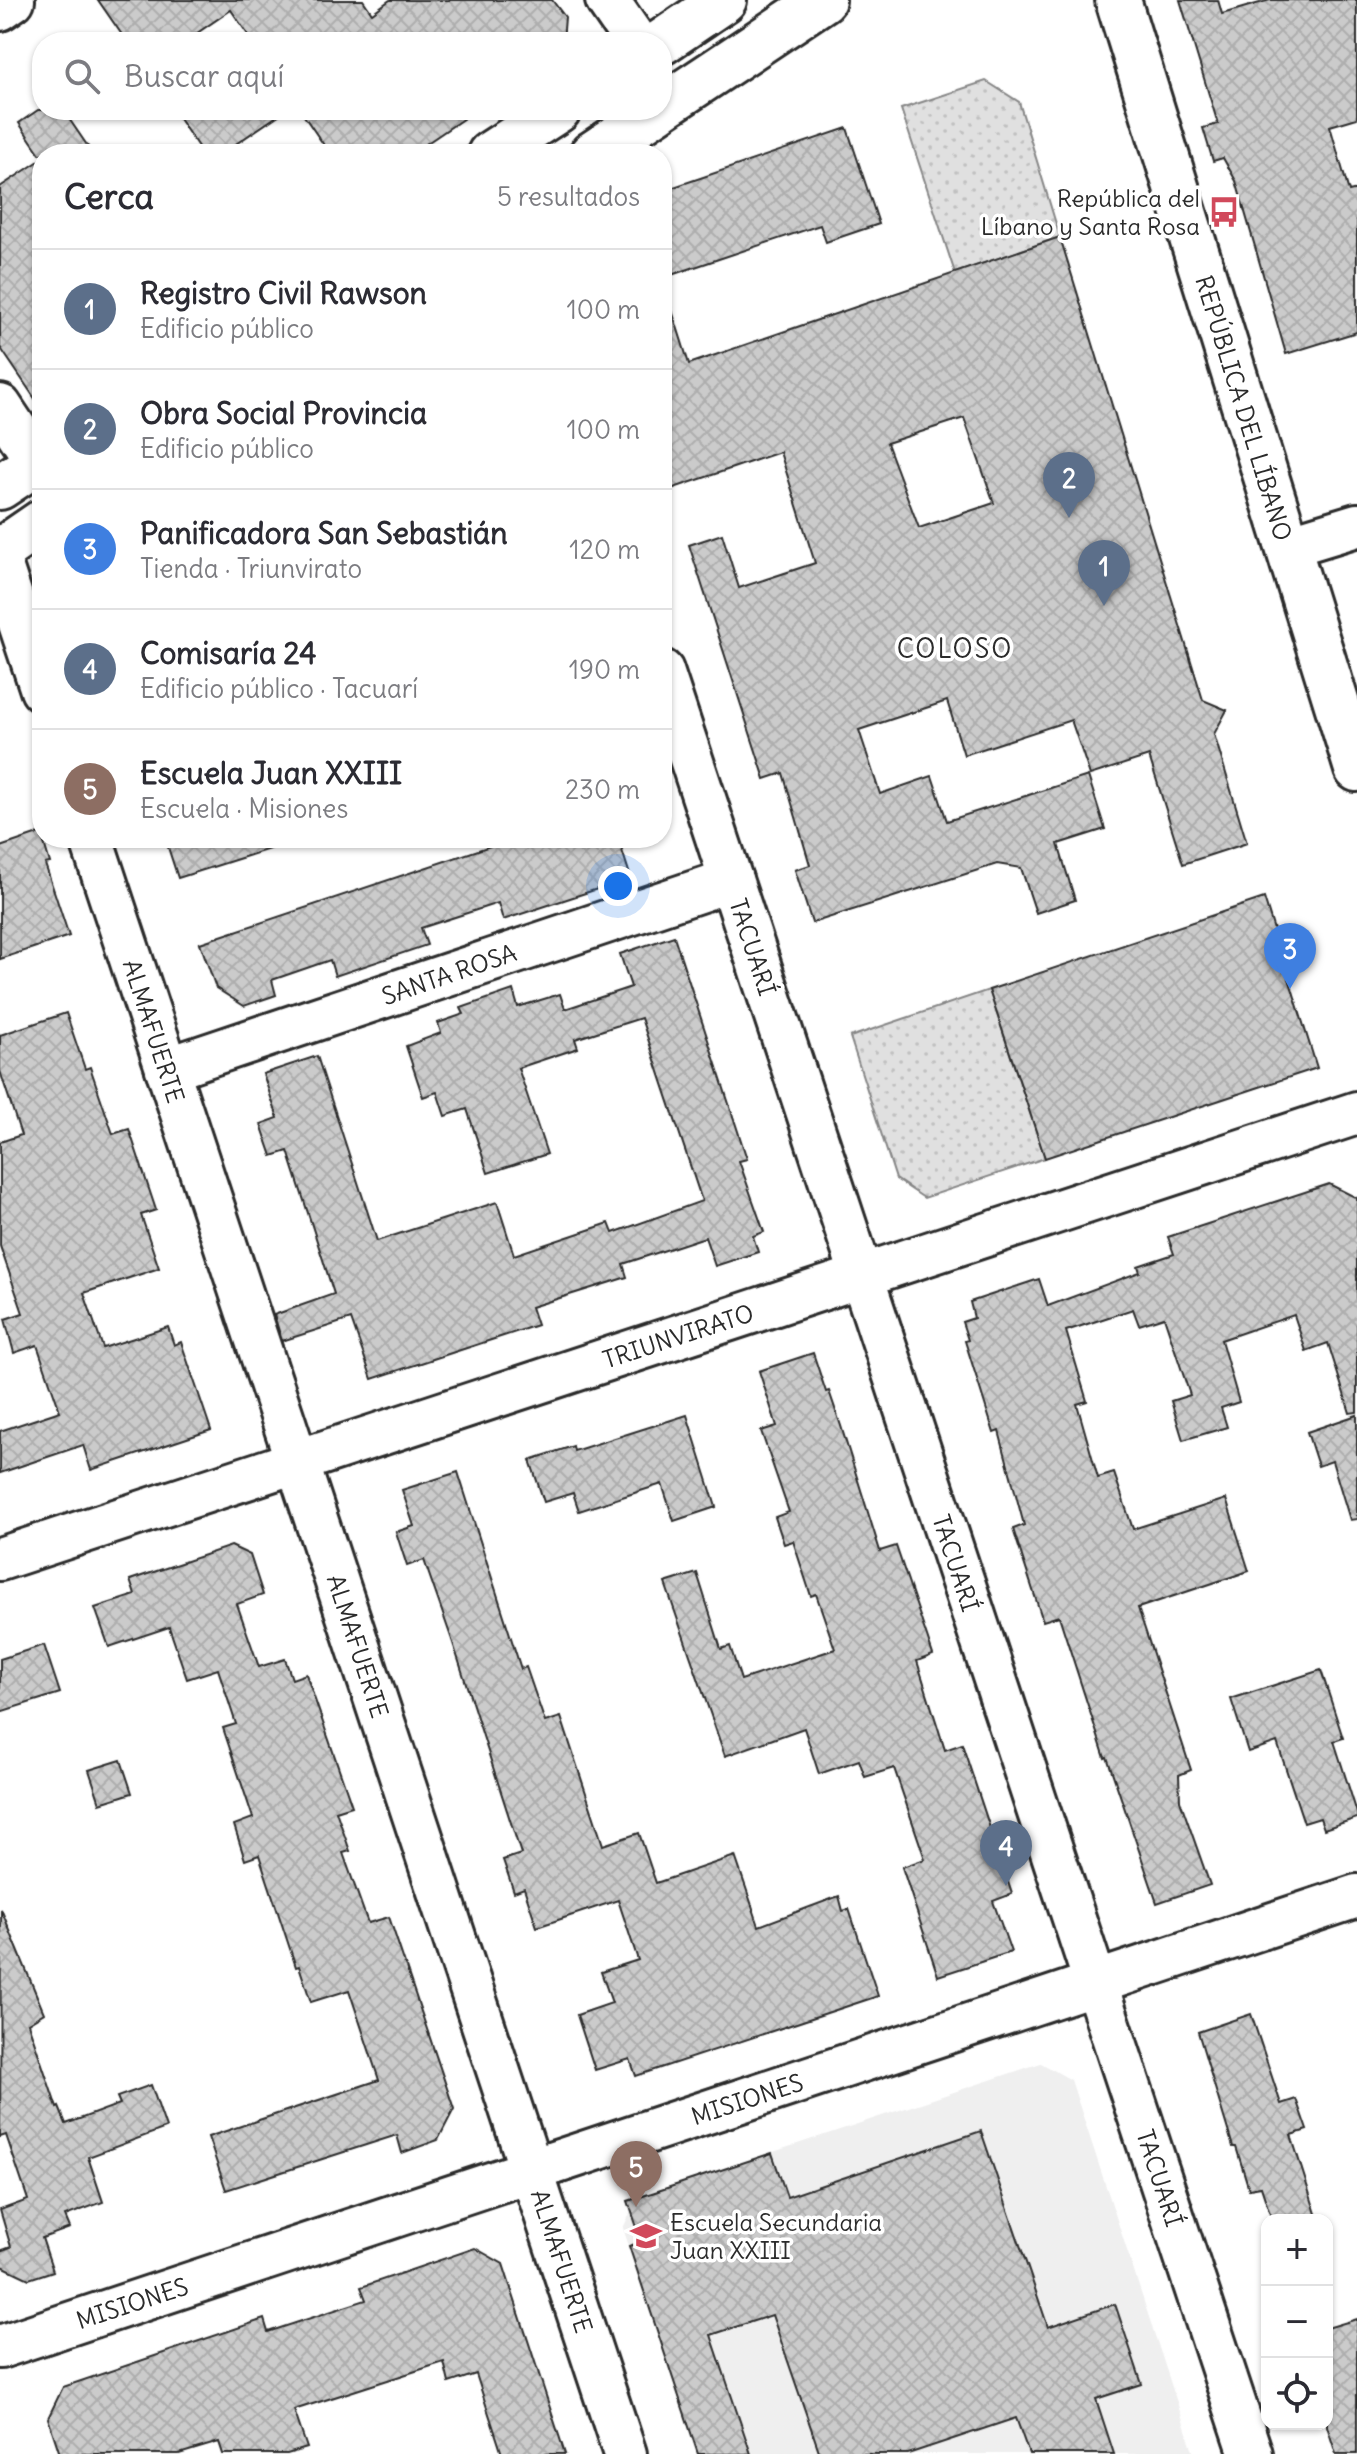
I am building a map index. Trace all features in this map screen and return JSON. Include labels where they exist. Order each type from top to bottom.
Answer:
[{"type":"main road","points":[[672,35],[724,0]]},
{"type":"main road","points":[[672,94],[823,0]]},
{"type":"main road","name":"REPÚBLICA DEL LÍBANO","points":[[1118,0],[1357,769]]},
{"type":"main road","points":[[505,144],[543,120]]},
{"type":"main road","points":[[605,144],[637,120]]},
{"type":"main road","points":[[0,487],[32,468]]},
{"type":"main road","points":[[0,551],[32,529]]},
{"type":"street","points":[[0,9],[13,0]]},
{"type":"street","points":[[607,0],[629,32]]},
{"type":"street","points":[[0,406],[32,452]]},
{"type":"street","points":[[1288,546],[1357,525]]},
{"type":"street","points":[[0,563],[32,660]]},
{"type":"street","name":"TACUARÍ","points":[[672,701],[1251,2454]]},
{"type":"street","name":"ALMAFUERTE","points":[[94,848],[625,2454]]},
{"type":"street","name":"SANTA ROSA","points":[[167,1069],[731,880]]},
{"type":"street","name":"TRIUNVIRATO","points":[[0,1559],[1357,1113]]},
{"type":"street","name":"MISIONES","points":[[0,2347],[1357,1896]]},
{"type":"shaded area","points":[[986,81],[1019,102],[1060,237],[955,273],[901,109]]},
{"type":"shaded area","points":[[989,990],[1045,1158],[924,1198],[896,1179],[850,1037]]},
{"type":"shaded area","points":[[1041,2063],[1071,2080],[1194,2454],[698,2454],[623,2228],[638,2197]]},
{"type":"building","points":[[98,0],[363,0],[372,13],[390,0],[552,0],[565,17],[564,32],[246,32],[231,10],[199,32],[120,32]]},
{"type":"building","points":[[1180,0],[1218,0],[1222,14],[1270,0],[1357,0],[1357,118],[1330,126],[1349,192],[1357,190],[1357,332],[1286,354],[1236,181],[1223,158],[1213,161],[1203,128],[1218,124]]},
{"type":"building","points":[[32,114],[32,120],[70,120],[86,144],[33,144],[19,123]]},
{"type":"building","points":[[180,120],[271,120],[236,144],[196,144]]},
{"type":"building","points":[[307,120],[461,120],[426,144],[323,144]]},
{"type":"building","points":[[847,128],[879,224],[826,242],[820,225],[672,275],[672,188]]},
{"type":"building","points":[[32,166],[32,394],[0,347],[0,187]]},
{"type":"building","points":[[1060,237],[1203,700],[1227,710],[1214,734],[1247,843],[1183,864],[1149,756],[1090,775],[1071,720],[964,755],[947,701],[859,730],[880,794],[932,776],[947,821],[1088,776],[1105,829],[1058,844],[1075,900],[1036,913],[1021,868],[997,864],[812,923],[795,870],[810,865],[783,773],[765,779],[689,545],[722,534],[739,588],[815,563],[780,452],[672,489],[672,311],[689,364]],"holes":[[[964,418],[994,503],[919,528],[887,443]]]},
{"type":"building","points":[[32,836],[32,848],[46,848],[50,863],[45,864],[69,936],[0,959],[0,847]]},
{"type":"building","points":[[168,848],[273,848],[178,878]]},
{"type":"building","points":[[484,848],[621,848],[631,878],[503,920],[498,903],[421,928],[427,945],[335,976],[330,960],[272,980],[276,995],[244,1006],[216,988],[200,943]]},
{"type":"building","points":[[1264,898],[1317,1068],[1045,1158],[989,990]]},
{"type":"building","points":[[674,936],[747,1159],[739,1161],[764,1232],[753,1236],[758,1252],[715,1266],[705,1237],[623,1264],[627,1277],[531,1307],[537,1325],[372,1379],[351,1319],[282,1341],[274,1315],[334,1294],[288,1151],[272,1156],[261,1124],[278,1118],[263,1074],[317,1056],[377,1241],[497,1202],[514,1255],[609,1223],[613,1233],[702,1201],[641,1018],[575,1039],[578,1048],[518,1068],[547,1154],[488,1173],[467,1109],[445,1116],[437,1092],[423,1097],[406,1046],[441,1033],[438,1023],[464,1014],[461,1008],[513,990],[518,1007],[560,994],[565,1009],[631,987],[620,954]]},
{"type":"building","points":[[66,1013],[85,1069],[90,1067],[113,1134],[129,1129],[156,1210],[141,1215],[159,1268],[84,1293],[103,1348],[168,1327],[174,1345],[181,1342],[211,1430],[91,1470],[83,1445],[0,1473],[0,1431],[60,1411],[37,1345],[14,1353],[5,1319],[23,1313],[0,1246],[0,1142],[21,1135],[0,1071],[0,1035]]},
{"type":"building","points":[[1329,1184],[1357,1198],[1357,1412],[1350,1413],[1328,1343],[1306,1351],[1294,1315],[1221,1340],[1239,1402],[1221,1408],[1227,1427],[1183,1440],[1171,1401],[1190,1395],[1164,1317],[1139,1325],[1133,1309],[1066,1331],[1087,1401],[1077,1404],[1098,1478],[1114,1473],[1133,1529],[1226,1499],[1249,1571],[1138,1608],[1191,1770],[1179,1775],[1180,1800],[1210,1885],[1157,1903],[1059,1616],[1043,1621],[1013,1529],[1024,1525],[999,1431],[994,1433],[962,1322],[974,1318],[970,1302],[1039,1279],[1048,1306],[1140,1272],[1138,1266],[1174,1254],[1168,1237]]},
{"type":"building","points":[[813,1353],[841,1426],[880,1551],[896,1546],[933,1655],[917,1661],[945,1750],[962,1744],[1012,1894],[993,1901],[1011,1952],[938,1976],[902,1867],[925,1859],[894,1768],[865,1777],[859,1760],[819,1774],[804,1728],[725,1756],[665,1583],[697,1573],[721,1649],[730,1646],[741,1680],[835,1649],[816,1594],[811,1596],[793,1541],[784,1544],[775,1517],[789,1512],[761,1431],[777,1426],[759,1371]]},
{"type":"building","points":[[687,1415],[716,1507],[674,1521],[662,1484],[579,1511],[573,1493],[544,1502],[530,1460],[573,1446],[574,1451]]},
{"type":"building","points":[[1357,1415],[1357,1519],[1350,1520],[1332,1461],[1318,1466],[1307,1432]]},
{"type":"building","points":[[458,1472],[521,1669],[526,1667],[545,1722],[561,1717],[603,1845],[639,1833],[656,1883],[735,1856],[759,1926],[839,1896],[843,1911],[849,1909],[878,1996],[636,2076],[630,2059],[595,2070],[577,2015],[612,2003],[601,1972],[638,1960],[618,1900],[537,1927],[524,1888],[514,1892],[503,1860],[521,1854],[452,1640],[424,1560],[407,1566],[396,1532],[414,1526],[402,1490]]},
{"type":"building","points":[[231,1546],[250,1555],[263,1595],[237,1604],[259,1667],[285,1659],[292,1679],[306,1674],[352,1806],[336,1811],[350,1851],[343,1853],[368,1923],[389,1917],[454,2109],[438,2140],[402,2153],[397,2135],[226,2190],[208,2137],[379,2080],[349,1990],[311,2002],[299,1966],[296,1967],[259,1855],[245,1860],[234,1825],[253,1818],[223,1728],[236,1724],[218,1669],[187,1679],[169,1627],[109,1647],[95,1608],[135,1595],[130,1580]]},
{"type":"building","points":[[44,1645],[60,1693],[0,1712],[0,1659]]},
{"type":"building","points":[[1321,1670],[1343,1738],[1334,1741],[1357,1813],[1357,1818],[1324,1829],[1320,1818],[1304,1823],[1277,1742],[1248,1752],[1231,1699]]},
{"type":"building","points":[[121,1760],[132,1793],[100,1803],[89,1770]]},
{"type":"building","points":[[1,1909],[44,2013],[28,2023],[57,2108],[66,2124],[120,2104],[117,2097],[151,2085],[166,2128],[88,2157],[103,2202],[65,2216],[70,2228],[42,2238],[53,2271],[29,2279],[0,2265],[0,2251],[11,2247],[0,2210],[28,2200],[6,2135],[0,2137]]},
{"type":"building","points":[[1251,2014],[1281,2104],[1296,2099],[1307,2130],[1291,2135],[1316,2214],[1270,2214],[1261,2187],[1249,2189],[1198,2032]]},
{"type":"building","points":[[981,2131],[1048,2327],[1115,2304],[1142,2384],[1096,2399],[1114,2454],[1029,2454],[1016,2418],[908,2454],[820,2454],[772,2315],[711,2335],[751,2454],[698,2454],[629,2246],[642,2242],[628,2201],[772,2153],[787,2197]]},
{"type":"building","points":[[475,2248],[503,2264],[565,2454],[502,2454],[476,2374],[449,2383],[444,2362],[294,2410],[307,2448],[287,2454],[223,2454],[219,2442],[179,2454],[60,2454],[48,2418],[63,2387],[264,2319],[268,2332],[366,2300],[361,2287]]},
{"type":"building","points":[[1357,2319],[1357,2454],[1336,2454],[1328,2430],[1333,2430],[1333,2326]]},
{"type":"place","name":"República del Líbano y Santa Rosa","points":[[1224,212]]},
{"type":"place","name":"Obra Social Provincia","points":[[1069,518]]},
{"type":"place","name":"Registro Civil Rawson","points":[[1104,606]]},
{"type":"place","name":"Panificadora San Sebastián","points":[[1290,989]]},
{"type":"place","name":"Comisaría 24","points":[[1006,1886]]},
{"type":"place","name":"Escuela Juan XXIII","points":[[636,2207]]},
{"type":"place","name":"Escuela Secundaria Juan XXIII","points":[[646,2236]]},
{"type":"district","name":"COLOSO","points":[[955,648]]}]
